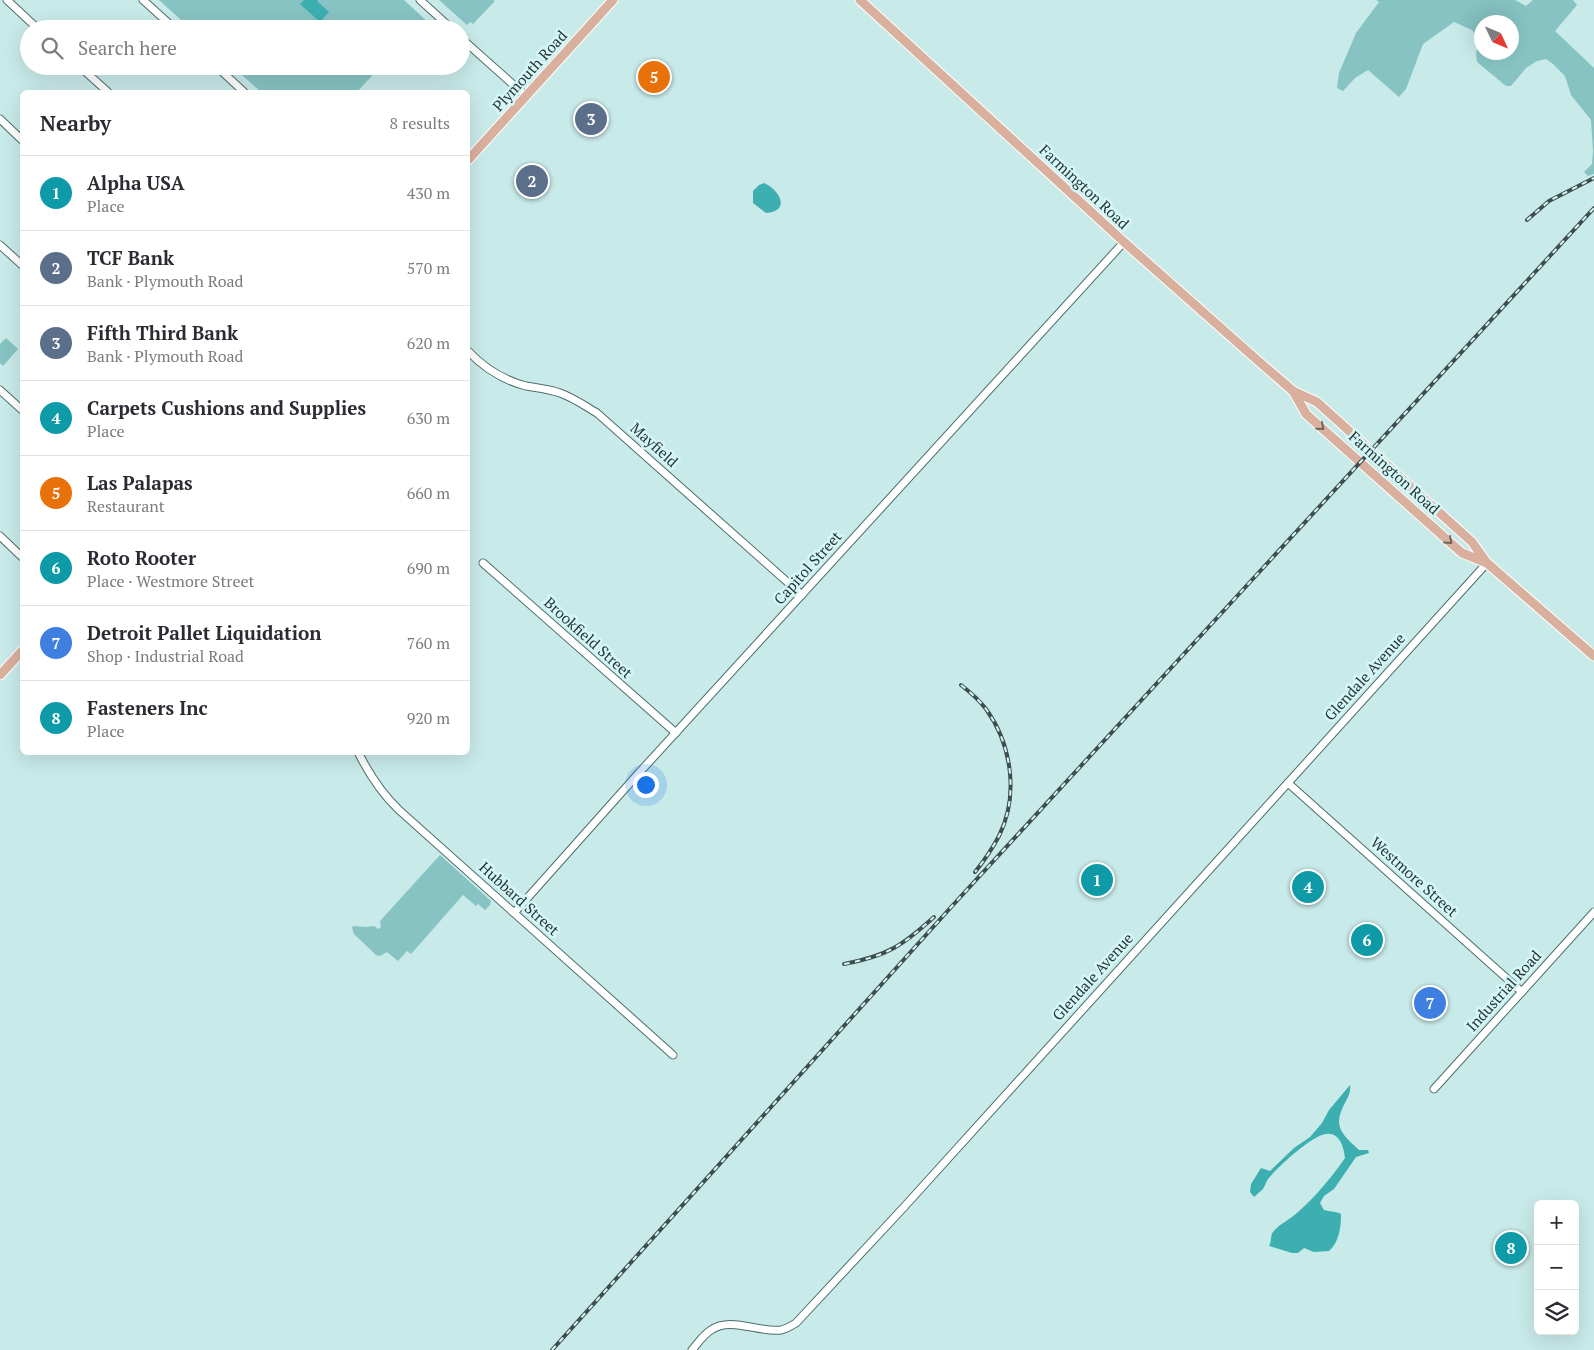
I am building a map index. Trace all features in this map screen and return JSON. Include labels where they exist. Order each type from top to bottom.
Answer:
[{"type":"main road","name":"Plymouth Road","points":[[470,158],[613,0]]},
{"type":"main road","name":"Farmington Road","points":[[860,0],[1124,242],[1293,391],[1317,402],[1472,542],[1487,562],[1594,656]]},
{"type":"main road","name":"Farmington Road","points":[[1293,391],[1306,414],[1462,553],[1487,562]]},
{"type":"main road","points":[[0,675],[20,653]]},
{"type":"street","points":[[6,0],[28,20]]},
{"type":"street","points":[[143,0],[165,20]]},
{"type":"street","points":[[420,0],[442,20]]},
{"type":"street","points":[[470,46],[526,96]]},
{"type":"street","points":[[89,75],[106,90]]},
{"type":"street","points":[[226,75],[242,90]]},
{"type":"street","points":[[0,119],[20,138]]},
{"type":"street","name":"Capitol Street","points":[[514,913],[1124,242]]},
{"type":"street","points":[[0,245],[20,263]]},
{"type":"street","name":"Mayfield","points":[[470,353],[483,365],[502,377],[517,383],[559,392],[597,413],[802,595]]},
{"type":"street","points":[[0,390],[20,408]]},
{"type":"street","points":[[0,536],[20,555]]},
{"type":"street","name":"Glendale Avenue","points":[[692,1350],[711,1329],[722,1325],[782,1330],[796,1324],[1487,562]]},
{"type":"street","name":"Brookfield Street","points":[[483,563],[676,733]]},
{"type":"street","name":"Hubbard Street","points":[[360,755],[370,776],[389,801],[673,1055]]},
{"type":"street","name":"Westmore Street","points":[[1288,783],[1522,992]]},
{"type":"street","name":"Industrial Road","points":[[1434,1089],[1594,912]]},
{"type":"shaded area","points":[[159,0],[404,0],[426,20],[181,20]]},
{"type":"shaded area","points":[[304,0],[318,0],[329,12],[322,20],[318,20],[300,4]]},
{"type":"shaded area","points":[[439,0],[495,1],[473,24],[470,20],[461,20]]},
{"type":"shaded area","points":[[1376,0],[1515,0],[1526,6],[1533,0],[1573,0],[1577,5],[1555,31],[1594,68],[1594,174],[1588,176],[1584,172],[1592,164],[1591,120],[1571,95],[1565,76],[1553,64],[1546,59],[1537,61],[1526,68],[1511,86],[1506,86],[1477,62],[1477,60],[1519,60],[1519,15],[1474,15],[1474,33],[1454,22],[1423,44],[1406,89],[1399,97],[1368,70],[1355,78],[1343,91],[1337,88],[1339,73],[1356,33],[1379,2]]},
{"type":"shaded area","points":[[242,75],[373,75],[359,90],[259,90]]},
{"type":"shaded area","points":[[764,183],[775,190],[781,204],[774,211],[766,213],[753,203],[753,191]]},
{"type":"shaded area","points":[[6,338],[18,349],[3,366],[0,363],[0,344]]},
{"type":"shaded area","points":[[440,855],[491,901],[490,905],[485,910],[478,904],[476,906],[463,895],[411,954],[407,951],[398,961],[387,952],[380,956],[376,955],[354,934],[353,926],[374,926],[378,929],[381,927],[380,921]]},
{"type":"shaded area","points":[[1350,1085],[1350,1092],[1341,1111],[1339,1124],[1344,1134],[1359,1150],[1368,1150],[1369,1153],[1356,1157],[1334,1189],[1324,1196],[1320,1203],[1324,1210],[1341,1214],[1340,1229],[1335,1243],[1329,1251],[1314,1252],[1304,1248],[1298,1253],[1269,1246],[1272,1234],[1276,1229],[1311,1200],[1340,1165],[1345,1158],[1344,1150],[1335,1136],[1326,1134],[1320,1136],[1287,1160],[1268,1179],[1263,1189],[1254,1197],[1250,1192],[1251,1184],[1261,1168],[1270,1171],[1294,1148],[1310,1137]]},
{"type":"railway","points":[[1527,220],[1549,201],[1594,178]]},
{"type":"railway","points":[[552,1350],[953,905],[1594,208]]},
{"type":"railway","points":[[961,685],[986,709],[995,723],[1002,738],[1010,771],[1011,788],[1005,821],[994,846],[975,872]]},
{"type":"railway","points":[[844,964],[872,957],[903,943],[934,917]]},
{"type":"place","name":"Las Palapas","points":[[654,77]]},
{"type":"place","name":"Fifth Third Bank","points":[[591,119]]},
{"type":"place","name":"TCF Bank","points":[[532,181]]},
{"type":"place","name":"Alpha USA","points":[[1097,880]]},
{"type":"place","name":"Carpets Cushions and Supplies","points":[[1308,887]]},
{"type":"place","name":"Roto Rooter","points":[[1367,940]]},
{"type":"place","name":"Detroit Pallet Liquidation","points":[[1430,1003]]},
{"type":"place","name":"Fasteners Inc","points":[[1511,1248]]}]
